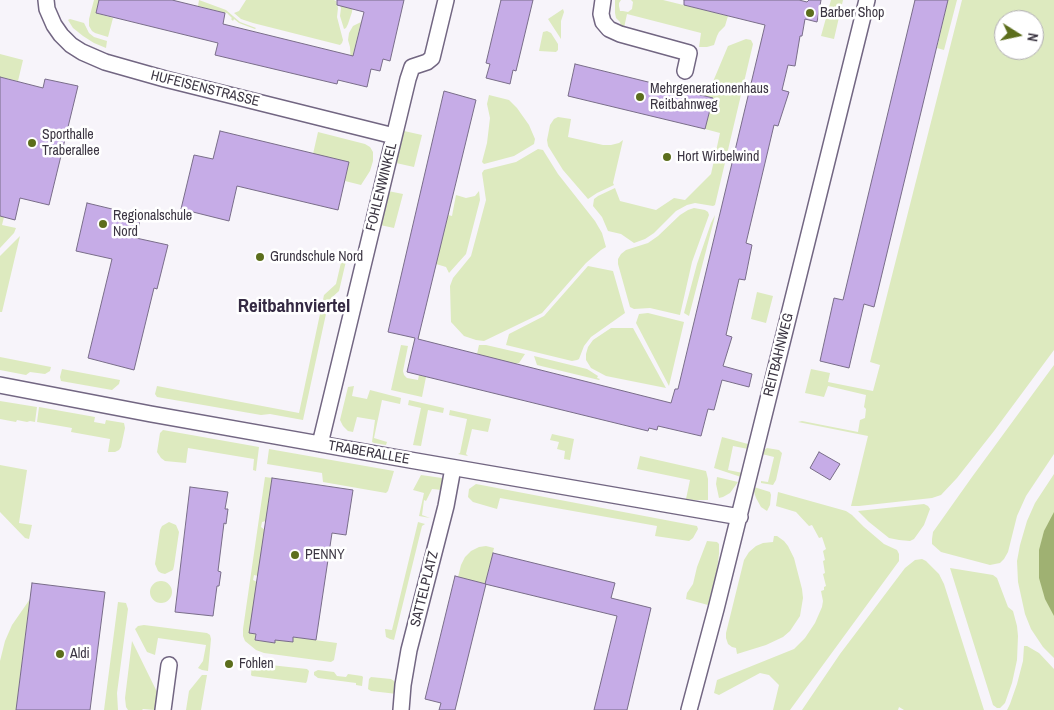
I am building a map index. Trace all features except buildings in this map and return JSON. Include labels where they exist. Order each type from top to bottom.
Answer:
[{"type":"street","name":"HUFEISENSTRASSE","points":[[46,0],[47,9],[61,35],[82,52],[105,62],[165,79],[394,136]]},
{"type":"street","name":"FOHLENWINKEL","points":[[320,444],[408,79],[412,67],[427,62],[432,58],[446,0]]},
{"type":"street","points":[[603,0],[601,14],[603,22],[609,29],[620,34],[689,53],[685,71]]},
{"type":"street","name":"REITBAHNWEG","points":[[689,710],[740,517],[867,0]]},
{"type":"street","name":"TRABERALLEE","points":[[0,385],[453,468],[740,517]]},
{"type":"street","name":"SATTELPLATZ","points":[[401,710],[409,650],[446,506],[453,468]]},
{"type":"street","points":[[163,710],[169,665]]},
{"type":"shaded area","points":[[94,0],[99,0],[96,13],[113,18],[108,37],[95,33],[89,26]]},
{"type":"shaded area","points":[[199,0],[226,10],[240,22],[256,28],[239,23],[234,19],[233,21],[227,13],[198,6]]},
{"type":"shaded area","points":[[246,0],[334,0],[338,8],[337,17],[343,40],[342,43],[340,45],[241,19],[234,13],[239,11]]},
{"type":"shaded area","points":[[337,0],[353,0],[352,12],[344,29],[340,16],[341,8]]},
{"type":"shaded area","points":[[615,0],[621,0],[619,3],[620,11],[628,12],[632,9],[633,2],[631,0],[663,0],[728,16],[725,26],[719,32],[714,45],[699,47],[701,33],[627,14],[624,28],[621,27],[620,22],[616,18]]},
{"type":"shaded area","points":[[831,0],[843,0],[834,39],[821,36]]},
{"type":"shaded area","points":[[948,0],[957,0],[944,50],[937,48]]},
{"type":"shaded area","points":[[962,0],[1054,0],[1054,350],[994,431],[941,495],[932,498],[851,506],[868,436],[798,422],[802,421],[858,432],[860,420],[865,418],[866,395],[828,386],[824,397],[805,393],[811,369],[830,373],[828,382],[873,391],[880,365],[870,362]]},
{"type":"shaded area","points":[[563,9],[561,21],[561,39],[548,19]]},
{"type":"shaded area","points":[[68,20],[84,23],[89,33],[94,37],[107,41],[106,48],[94,43],[73,28]]},
{"type":"shaded area","points":[[361,22],[351,64],[349,33],[353,26]]},
{"type":"shaded area","points":[[543,32],[551,33],[558,44],[556,52],[539,51]]},
{"type":"shaded area","points":[[746,39],[751,40],[753,44],[715,205],[695,203],[687,205],[676,211],[654,233],[634,243],[621,234],[608,231],[602,217],[593,206],[594,199],[598,196],[615,188],[620,201],[656,210],[674,198],[685,200],[711,174],[720,133],[705,129],[713,98],[701,95],[712,84],[728,46]]},
{"type":"shaded area","points":[[0,54],[23,60],[18,81],[0,77]]},
{"type":"shaded area","points":[[489,95],[509,100],[529,125],[535,139],[534,144],[514,156],[484,164],[482,162],[487,143],[490,118],[487,104]]},
{"type":"shaded area","points":[[558,117],[571,119],[568,137],[603,145],[619,143],[623,140],[614,185],[588,199],[563,170],[548,146],[547,140],[550,125]]},
{"type":"shaded area","points":[[404,131],[422,135],[414,167],[396,163]]},
{"type":"shaded area","points":[[318,132],[370,147],[373,152],[373,161],[370,171],[361,185],[345,181],[349,162],[313,154]]},
{"type":"shaded area","points":[[538,149],[543,150],[558,174],[595,221],[602,233],[606,247],[586,263],[542,313],[484,341],[464,336],[451,322],[450,286],[453,278],[471,256],[486,200],[482,173],[484,170],[516,162]]},
{"type":"shaded area","points":[[388,191],[403,194],[394,228],[380,225]]},
{"type":"shaded area","points":[[479,191],[480,200],[466,254],[449,273],[446,267],[436,264],[448,215],[452,216],[456,195],[466,198],[475,196]]},
{"type":"shaded area","points":[[694,208],[705,210],[709,215],[692,262],[680,315],[650,308],[634,309],[630,307],[618,264],[621,254],[626,250],[648,243],[680,215]]},
{"type":"shaded area","points":[[715,215],[689,316],[684,313],[697,264]]},
{"type":"shaded area","points":[[0,216],[4,217],[2,225],[16,228],[14,233],[0,248]]},
{"type":"shaded area","points":[[20,236],[2,312],[0,312],[0,256]]},
{"type":"shaded area","points":[[343,254],[347,257],[339,291],[329,300],[303,420],[270,414],[261,415],[157,397],[155,394],[157,386],[299,413],[324,295],[336,284]]},
{"type":"shaded area","points":[[588,266],[613,271],[625,313],[591,337],[584,346],[579,359],[572,361],[506,345],[509,334],[544,316]]},
{"type":"shaded area","points":[[757,292],[773,296],[766,323],[751,319]]},
{"type":"shaded area","points":[[648,313],[684,322],[669,386],[636,323],[639,314]]},
{"type":"shaded area","points":[[611,328],[633,328],[666,388],[606,376],[591,368],[586,360],[588,347],[593,340]]},
{"type":"shaded area","points":[[401,345],[408,346],[403,371],[404,375],[407,378],[418,380],[419,375],[426,377],[422,397],[391,390]]},
{"type":"shaded area","points":[[479,345],[525,354],[519,363],[514,364],[477,354]]},
{"type":"shaded area","points":[[534,356],[587,369],[600,379],[537,365]]},
{"type":"shaded area","points":[[0,357],[51,367],[50,371],[45,374],[30,372],[26,375],[0,370]]},
{"type":"shaded area","points":[[1054,365],[1054,454],[1026,496],[1017,516],[1008,552],[1004,559],[1000,563],[990,565],[941,552],[932,544],[933,532]]},
{"type":"shaded area","points":[[62,369],[120,380],[119,384],[112,390],[61,381]]},
{"type":"shaded area","points":[[354,386],[352,396],[367,399],[370,390],[401,398],[400,404],[382,400],[374,438],[387,442],[386,445],[372,442],[375,420],[357,417],[353,432],[348,431],[343,426],[340,420],[348,387]]},
{"type":"shaded area","points":[[409,400],[444,408],[443,413],[428,410],[421,446],[413,445],[421,408],[408,405]]},
{"type":"shaded area","points":[[0,401],[37,407],[35,422],[17,420],[16,422],[0,419]]},
{"type":"shaded area","points":[[39,407],[95,417],[94,422],[105,424],[106,420],[124,423],[125,428],[121,447],[115,452],[108,452],[110,439],[71,432],[72,428],[37,422]]},
{"type":"shaded area","points":[[450,410],[491,419],[488,432],[472,429],[466,454],[468,456],[458,454],[460,453],[467,419],[449,415]]},
{"type":"shaded area","points":[[163,430],[259,447],[256,471],[253,470],[254,459],[188,448],[186,463],[165,461],[157,452],[160,433]]},
{"type":"shaded area","points":[[552,434],[574,439],[570,460],[564,459],[565,451],[557,449],[559,442],[550,440]]},
{"type":"shaded area","points":[[722,437],[748,444],[748,449],[733,446],[728,470],[743,473],[741,477],[714,468]]},
{"type":"shaded area","points":[[767,448],[779,450],[782,453],[776,480],[773,485],[761,483],[761,481],[768,482],[774,457],[762,454],[762,451]]},
{"type":"shaded area","points":[[269,449],[394,471],[386,493],[323,482],[322,473],[267,464]]},
{"type":"shaded area","points":[[640,456],[706,471],[708,500],[686,499],[690,480],[637,469]]},
{"type":"shaded area","points":[[0,465],[27,470],[19,523],[32,525],[29,539],[25,538],[0,512]]},
{"type":"shaded area","points":[[1054,474],[1054,658],[1043,647],[1031,629],[1025,614],[1018,582],[1017,561],[1027,521],[1035,503]]},
{"type":"shaded area","points":[[421,475],[442,478],[444,484],[442,490],[432,489],[426,501],[424,500],[422,515],[430,518],[419,516],[424,493],[413,490]]},
{"type":"shaded area","points":[[265,477],[272,478],[266,521],[262,522],[261,527],[265,530],[258,576],[254,575],[253,580],[257,582],[255,640],[274,643],[276,635],[279,640],[292,642],[293,637],[337,643],[334,660],[331,662],[264,653],[256,650],[245,641],[243,636]]},
{"type":"shaded area","points":[[717,477],[738,482],[730,493],[719,498],[716,484]]},
{"type":"shaded area","points":[[476,484],[697,526],[698,529],[689,541],[655,536],[657,526],[500,498],[497,509],[473,502],[468,497],[469,489]]},
{"type":"shaded area","points":[[754,487],[770,492],[770,505],[767,511],[761,507],[756,498]]},
{"type":"shaded area","points":[[778,492],[846,511],[884,544],[897,550],[899,554],[899,561],[790,710],[773,710],[779,685],[769,675],[760,673],[719,695],[714,693],[717,680],[794,649],[805,638],[815,623],[822,607],[821,591],[826,586],[823,574],[825,573],[823,561],[825,560],[823,551],[826,549],[822,537],[819,538],[812,525],[809,526],[796,512],[776,506]]},
{"type":"shaded area","points":[[924,504],[930,509],[924,525],[914,539],[910,541],[889,538],[858,511]]},
{"type":"shaded area","points":[[1054,512],[1054,616],[1045,599],[1039,578],[1039,550],[1044,531]]},
{"type":"shaded area","points":[[169,522],[176,525],[179,532],[173,570],[165,574],[158,571],[155,564],[160,530],[162,526]]},
{"type":"shaded area","points":[[418,522],[425,524],[422,526],[394,640],[386,637],[385,629],[392,630]]},
{"type":"shaded area","points":[[774,536],[784,541],[794,558],[803,598],[800,616],[790,631],[783,637],[766,645],[737,654],[736,648],[728,644],[726,633],[744,560],[756,546],[773,542]]},
{"type":"shaded area","points":[[707,541],[719,544],[717,570],[708,605],[686,599]]},
{"type":"shaded area","points":[[486,546],[494,548],[485,584],[458,577],[465,557],[471,551]]},
{"type":"shaded area","points":[[922,559],[939,574],[944,584],[984,710],[904,710],[899,707],[898,710],[802,710],[840,654],[905,568],[915,560]]},
{"type":"shaded area","points":[[950,568],[993,575],[997,578],[1008,607],[1013,611],[1018,636],[1017,660],[1005,703],[1000,708],[993,705]]},
{"type":"shaded area","points":[[161,581],[169,584],[172,592],[169,600],[161,603],[153,600],[150,592],[153,584]]},
{"type":"shaded area","points":[[30,599],[16,710],[0,710],[0,661],[5,641],[12,625]]},
{"type":"shaded area","points":[[118,602],[126,603],[128,609],[117,693],[118,710],[104,710]]},
{"type":"shaded area","points":[[144,625],[207,633],[210,635],[208,671],[198,668],[203,661],[206,645],[158,638],[155,655],[147,652],[135,629],[138,626]]},
{"type":"shaded area","points":[[132,641],[158,694],[155,710],[128,710],[126,707],[125,698]]},
{"type":"shaded area","points":[[1024,646],[1039,653],[1054,669],[1054,710],[1007,710],[1017,684],[1023,661]]},
{"type":"shaded area","points":[[252,663],[307,669],[309,671],[307,681],[306,683],[252,676]]},
{"type":"shaded area","points":[[318,670],[334,672],[337,676],[346,677],[348,674],[362,676],[362,686],[356,685],[356,683],[318,678],[314,675],[314,672]]},
{"type":"shaded area","points":[[202,675],[207,675],[201,710],[186,710],[189,691]]},
{"type":"shaded area","points":[[371,677],[391,679],[397,684],[397,694],[371,691],[368,689]]},
{"type":"place","name":"Barber Shop","points":[[810,13]]},
{"type":"place","name":"Mehrgenerationenhaus Reitbahnweg","points":[[640,97]]},
{"type":"place","name":"Sporthalle Traberallee","points":[[32,143]]},
{"type":"place","name":"Hort Wirbelwind","points":[[667,157]]},
{"type":"place","name":"Regionalschule Nord","points":[[103,224]]},
{"type":"place","name":"Grundschule Nord","points":[[260,257]]},
{"type":"place","name":"PENNY","points":[[295,555]]},
{"type":"place","name":"Aldi","points":[[60,654]]},
{"type":"place","name":"Fohlen","points":[[229,664]]},
{"type":"district","name":"Reitbahnviertel","points":[[294,307]]}]
